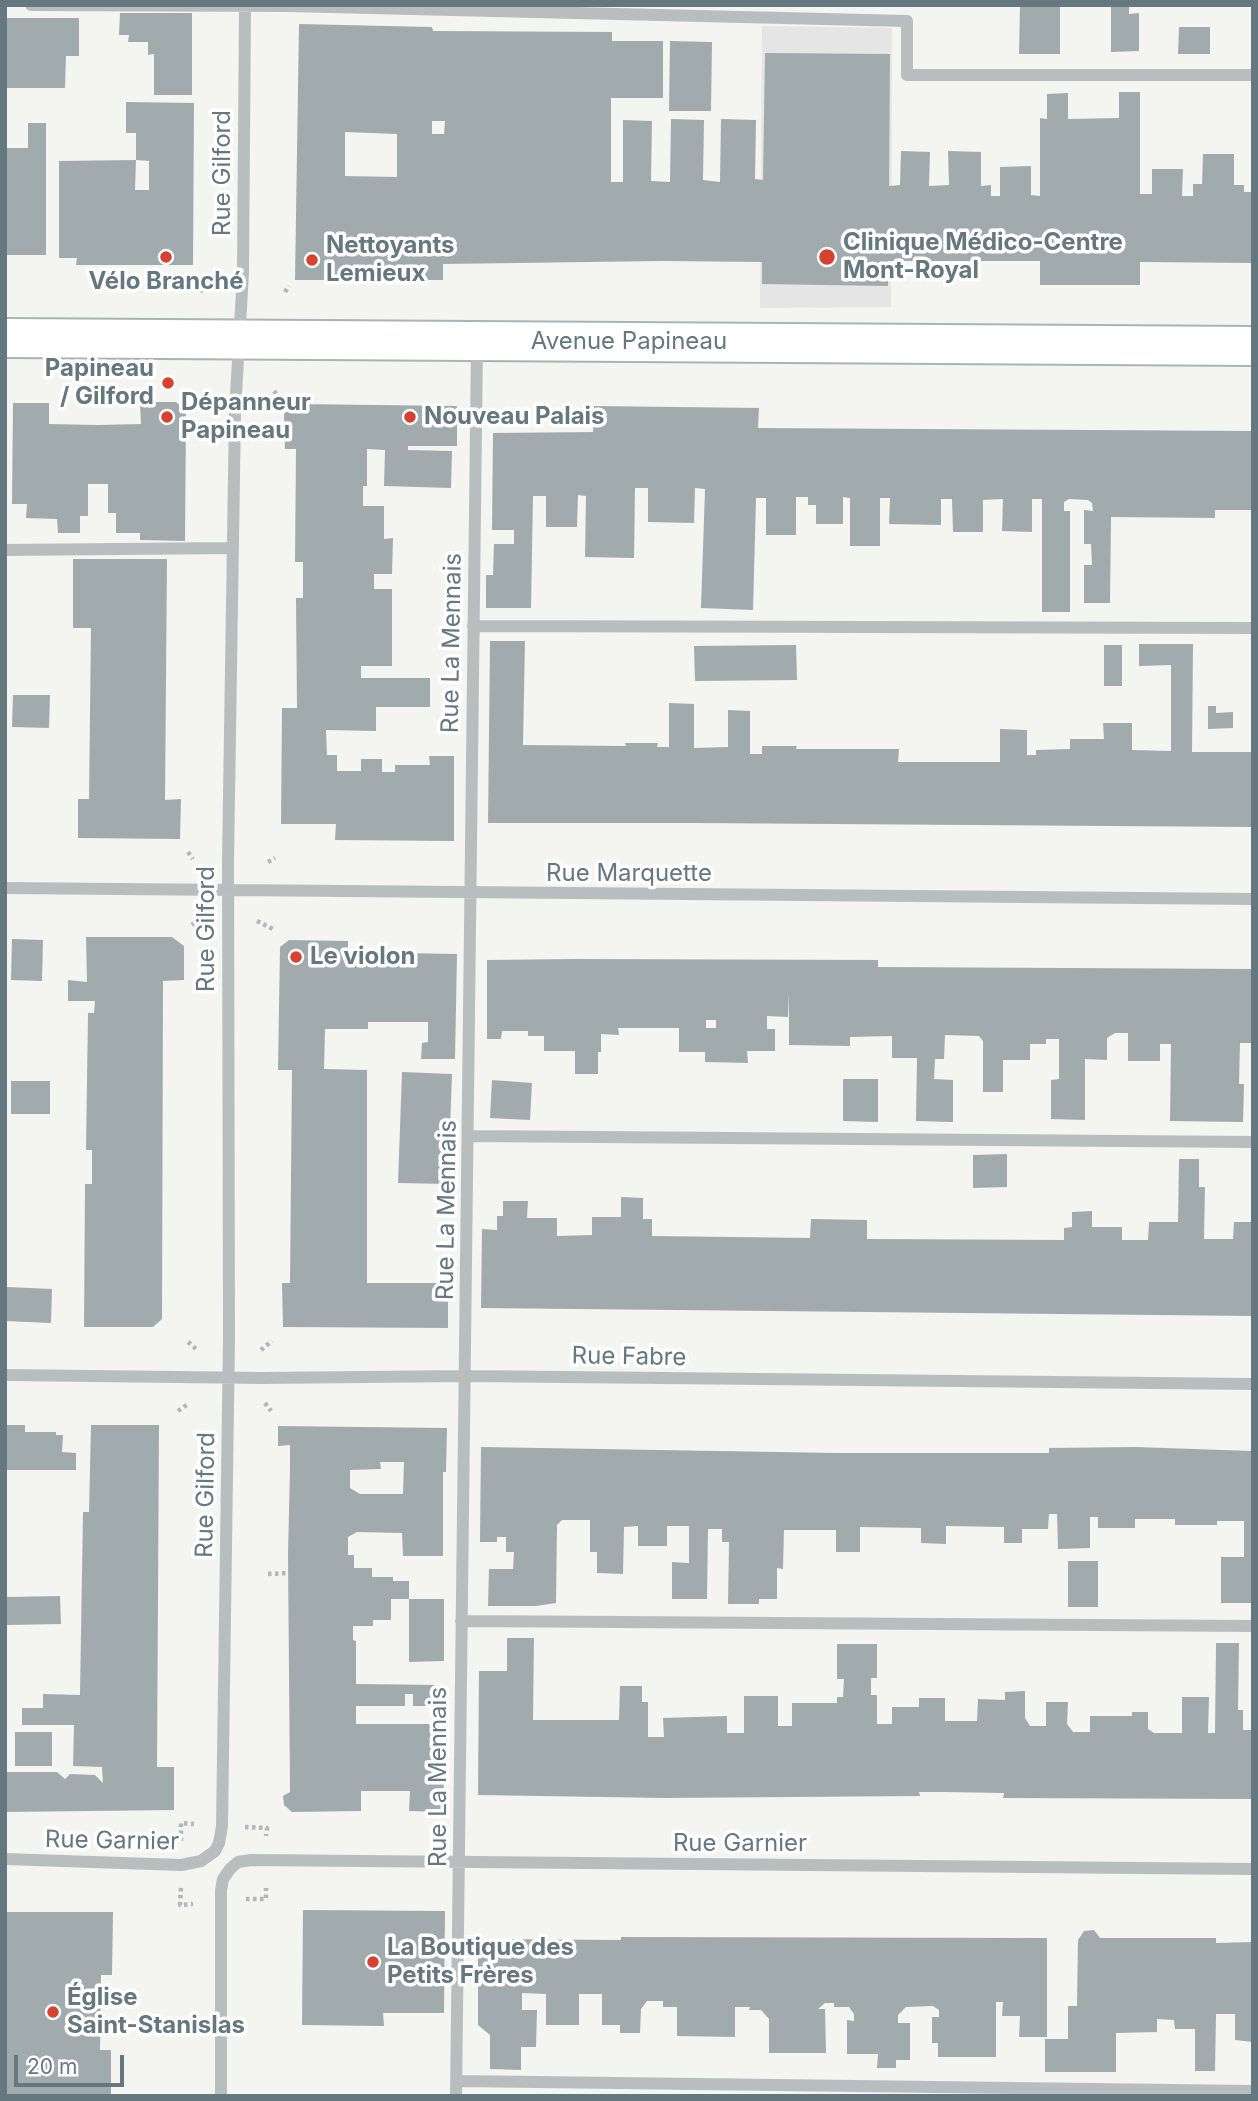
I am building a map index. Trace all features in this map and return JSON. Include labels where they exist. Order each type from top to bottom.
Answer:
[{"type":"main road","name":"Avenue Papineau","points":[[5,338],[1253,346]]},
{"type":"street","points":[[31,5],[246,6],[907,21],[907,75],[1253,75]]},
{"type":"street","name":"Rue Gilford","points":[[215,1851],[222,1826],[229,1377],[228,891],[235,412],[243,273],[246,6]]},
{"type":"street","name":"Rue La Mennais","points":[[456,2096],[477,341]]},
{"type":"street","points":[[5,550],[233,548]]},
{"type":"street","points":[[473,625],[1253,628]]},
{"type":"street","name":"Rue Marquette","points":[[5,888],[1253,899]]},
{"type":"street","points":[[468,1136],[1253,1142]]},
{"type":"street","name":"Rue Fabre","points":[[5,1375],[466,1376],[1253,1384]]},
{"type":"street","points":[[461,1620],[1253,1626]]},
{"type":"street","name":"Rue Garnier","points":[[5,1859],[181,1865],[201,1861],[215,1851]]},
{"type":"street","name":"Rue Garnier","points":[[221,2096],[221,1890],[223,1879],[238,1862],[1253,1869]]},
{"type":"street","points":[[457,2081],[1253,2091]]},
{"type":"path","points":[[197,285],[203,292]]},
{"type":"path","points":[[285,292],[289,286]]},
{"type":"path","points":[[190,396],[195,390]]},
{"type":"path","points":[[274,391],[279,397]]},
{"type":"path","points":[[188,852],[193,859]]},
{"type":"path","points":[[268,862],[275,858]]},
{"type":"path","points":[[192,925],[202,917]]},
{"type":"path","points":[[257,921],[273,929]]},
{"type":"path","points":[[188,1342],[195,1349]]},
{"type":"path","points":[[261,1350],[272,1342]]},
{"type":"path","points":[[268,1574],[288,1573]]},
{"type":"path","points":[[181,1849],[181,1823],[194,1824]]},
{"type":"path","points":[[243,1827],[267,1828],[266,1837]]},
{"type":"path","points":[[181,1887],[180,1905],[192,1905]]},
{"type":"path","points":[[241,1899],[266,1899],[266,1888]]},
{"type":"shaded area","points":[[762,26],[892,28],[891,307],[760,308]]},
{"type":"building","points":[[1020,5],[1060,5],[1060,54],[1019,54]]},
{"type":"building","points":[[1111,5],[1129,5],[1129,14],[1139,13],[1139,51],[1111,52]]},
{"type":"building","points":[[120,13],[192,13],[192,95],[154,95],[154,54],[148,55],[148,42],[128,42],[129,35],[119,35]]},
{"type":"building","points":[[5,18],[79,18],[79,56],[66,56],[65,88],[5,88]]},
{"type":"building","points":[[299,24],[432,27],[433,31],[612,32],[612,41],[663,41],[663,98],[611,98],[611,182],[623,182],[623,120],[652,121],[651,181],[670,182],[671,119],[704,120],[703,180],[720,182],[721,119],[756,120],[755,179],[763,180],[765,53],[890,54],[889,186],[900,185],[901,151],[930,152],[929,186],[949,185],[948,151],[981,152],[981,186],[991,185],[991,196],[1000,196],[1000,167],[1031,166],[1031,195],[1040,196],[1040,118],[1047,119],[1047,94],[1068,93],[1068,119],[1119,118],[1119,92],[1140,92],[1140,194],[1152,194],[1152,169],[1183,169],[1182,196],[1193,196],[1193,184],[1202,184],[1203,154],[1234,154],[1234,185],[1244,185],[1244,192],[1253,192],[1253,263],[1140,262],[1140,285],[1040,285],[1040,261],[888,261],[888,286],[762,284],[762,262],[443,264],[443,280],[295,280]],"holes":[[[432,121],[445,121],[444,134],[432,134]],[[345,132],[397,134],[397,177],[345,176]]]},
{"type":"building","points":[[1179,27],[1210,27],[1210,54],[1178,54]]},
{"type":"building","points":[[670,41],[712,42],[711,111],[669,111]]},
{"type":"building","points":[[126,102],[194,103],[193,265],[76,265],[77,258],[59,258],[59,161],[136,160],[136,133],[126,133]],"holes":[[[136,160],[149,161],[149,190],[135,190]]]},
{"type":"building","points":[[28,123],[46,123],[46,255],[5,255],[5,148],[28,148]]},
{"type":"building","points":[[140,402],[176,402],[186,411],[185,541],[140,540],[140,533],[116,533],[116,513],[108,513],[108,484],[88,484],[88,516],[80,516],[80,533],[58,533],[57,519],[26,518],[27,504],[12,504],[13,403],[49,403],[49,424],[98,425],[141,424]]},
{"type":"building","points":[[294,404],[457,406],[457,446],[408,446],[408,450],[452,451],[451,488],[384,486],[385,450],[367,449],[367,486],[363,486],[363,506],[384,506],[384,539],[393,538],[392,574],[374,574],[374,589],[392,589],[392,666],[361,666],[361,678],[430,678],[430,707],[376,707],[376,731],[326,730],[327,755],[337,755],[337,771],[361,771],[361,759],[382,759],[382,772],[395,772],[395,765],[430,765],[429,756],[454,756],[454,841],[335,840],[336,824],[281,824],[282,708],[297,708],[296,598],[303,598],[303,562],[295,562],[296,449],[285,449],[284,414]]},
{"type":"building","points":[[594,406],[759,408],[758,428],[1253,431],[1253,510],[1215,510],[1215,518],[1111,517],[1110,603],[1084,603],[1084,565],[1092,565],[1091,544],[1084,544],[1084,510],[1093,511],[1092,503],[1088,500],[1069,499],[1064,502],[1064,511],[1070,511],[1070,612],[1042,612],[1042,499],[1032,499],[1032,532],[1002,531],[1003,499],[983,500],[983,532],[953,532],[952,499],[941,499],[941,525],[889,524],[890,498],[880,498],[880,546],[850,546],[850,498],[843,497],[843,524],[816,524],[816,505],[808,505],[808,497],[796,497],[796,535],[766,535],[766,498],[756,498],[753,610],[701,608],[705,489],[695,488],[694,523],[648,522],[648,488],[635,488],[634,558],[585,557],[586,496],[578,495],[577,527],[546,527],[546,496],[533,496],[531,608],[486,608],[486,575],[493,575],[494,544],[514,544],[514,530],[492,530],[493,433],[593,432]]},
{"type":"building","points":[[73,559],[167,559],[165,800],[181,799],[180,839],[78,838],[78,799],[89,799],[91,628],[73,628]]},
{"type":"building","points":[[490,641],[525,641],[523,745],[626,746],[625,743],[658,743],[657,747],[669,747],[669,703],[694,704],[694,748],[728,747],[728,710],[750,711],[750,754],[762,754],[762,746],[797,746],[796,749],[899,749],[898,762],[1000,762],[1000,729],[1027,730],[1027,755],[1036,755],[1036,750],[1070,749],[1070,739],[1104,739],[1103,723],[1132,723],[1132,750],[1171,751],[1171,665],[1139,666],[1139,644],[1193,644],[1192,752],[1253,752],[1253,827],[488,823]]},
{"type":"building","points":[[796,645],[797,680],[695,681],[694,646]]},
{"type":"building","points":[[1104,645],[1122,645],[1122,686],[1104,686]]},
{"type":"building","points":[[13,695],[50,695],[49,728],[12,727]]},
{"type":"building","points":[[1208,706],[1216,706],[1216,713],[1233,712],[1233,728],[1208,729]]},
{"type":"building","points":[[86,937],[172,937],[184,946],[184,980],[163,981],[162,1319],[153,1327],[84,1327],[85,1184],[92,1184],[92,1150],[86,1150],[88,1013],[94,1013],[95,1001],[68,1001],[68,980],[87,982]]},
{"type":"building","points":[[12,939],[43,940],[42,981],[11,980]]},
{"type":"building","points":[[289,940],[348,941],[348,952],[457,954],[455,1059],[421,1059],[422,1043],[428,1042],[428,1022],[368,1022],[368,1029],[325,1029],[324,1069],[367,1070],[367,1283],[448,1283],[448,1328],[283,1327],[282,1283],[290,1283],[292,1070],[278,1070],[280,947]]},
{"type":"building","points":[[487,960],[878,960],[878,967],[1253,969],[1253,1043],[1240,1043],[1239,1084],[1244,1084],[1243,1122],[1170,1121],[1171,1044],[1160,1044],[1160,1061],[1128,1061],[1128,1033],[1115,1033],[1107,1038],[1107,1060],[1085,1059],[1085,1120],[1051,1119],[1051,1080],[1059,1079],[1059,1039],[1046,1039],[1046,1044],[1030,1044],[1030,1060],[1003,1060],[1003,1092],[983,1092],[983,1041],[979,1036],[945,1035],[944,1059],[935,1059],[934,1079],[953,1080],[953,1122],[916,1121],[917,1058],[892,1058],[892,1036],[850,1037],[850,1046],[789,1045],[789,992],[788,1017],[767,1016],[767,1029],[775,1029],[775,1051],[747,1051],[748,1063],[705,1062],[705,1052],[679,1052],[679,1028],[618,1028],[619,1035],[601,1034],[598,1074],[575,1074],[575,1051],[544,1051],[544,1036],[528,1036],[528,1031],[502,1031],[501,1039],[487,1039]],"holes":[[[706,1020],[716,1020],[716,1028],[706,1028]]]},
{"type":"building","points":[[402,1072],[452,1074],[448,1184],[398,1183]]},
{"type":"building","points":[[843,1079],[878,1079],[878,1122],[843,1121]]},
{"type":"building","points":[[492,1080],[532,1083],[530,1120],[490,1118]]},
{"type":"building","points":[[11,1081],[50,1081],[50,1114],[11,1114]]},
{"type":"building","points":[[1007,1154],[1007,1187],[973,1188],[973,1155]]},
{"type":"building","points":[[1179,1159],[1199,1159],[1199,1187],[1205,1187],[1204,1239],[1233,1239],[1234,1222],[1253,1222],[1253,1316],[481,1308],[482,1229],[497,1230],[497,1216],[503,1216],[503,1201],[528,1201],[527,1218],[557,1218],[557,1236],[592,1235],[592,1217],[621,1217],[621,1197],[643,1198],[643,1219],[652,1219],[652,1236],[810,1238],[811,1219],[867,1220],[867,1239],[1064,1240],[1064,1228],[1072,1227],[1072,1212],[1092,1211],[1092,1227],[1122,1227],[1122,1240],[1148,1240],[1149,1222],[1178,1222]]},
{"type":"building","points":[[7,1287],[52,1289],[51,1323],[5,1321]]},
{"type":"building","points":[[6,1425],[25,1425],[25,1432],[56,1432],[56,1435],[63,1435],[62,1452],[76,1453],[76,1470],[5,1470]]},
{"type":"building","points":[[91,1425],[159,1425],[157,1767],[174,1767],[174,1810],[5,1812],[5,1772],[57,1772],[65,1779],[70,1774],[95,1775],[103,1783],[102,1767],[73,1766],[74,1725],[22,1725],[22,1708],[43,1708],[43,1694],[80,1695],[83,1512],[89,1512]]},
{"type":"building","points":[[278,1426],[447,1428],[446,1472],[443,1472],[443,1556],[403,1556],[402,1533],[357,1532],[348,1537],[348,1555],[354,1555],[354,1568],[372,1568],[372,1577],[393,1577],[393,1581],[409,1581],[409,1599],[391,1599],[391,1620],[373,1620],[373,1626],[353,1626],[353,1640],[356,1641],[356,1684],[440,1685],[440,1706],[413,1706],[413,1694],[405,1694],[405,1706],[356,1706],[356,1724],[439,1724],[439,1766],[444,1767],[443,1812],[409,1811],[410,1791],[361,1791],[361,1811],[292,1812],[284,1805],[283,1796],[290,1792],[290,1445],[278,1446]],"holes":[[[380,1462],[404,1462],[403,1494],[360,1494],[350,1488],[350,1470],[381,1469]]]},
{"type":"building","points":[[481,1447],[837,1453],[1049,1453],[1049,1448],[1135,1447],[1253,1451],[1253,1603],[1221,1603],[1221,1557],[1244,1557],[1244,1521],[1217,1521],[1217,1525],[1175,1525],[1175,1519],[1135,1519],[1135,1528],[1098,1528],[1098,1517],[1090,1517],[1090,1548],[1058,1549],[1057,1514],[1049,1514],[1048,1529],[1022,1529],[1022,1543],[1004,1543],[1004,1527],[946,1526],[946,1544],[921,1543],[921,1528],[860,1527],[860,1552],[836,1552],[836,1530],[784,1530],[783,1569],[777,1568],[777,1599],[759,1599],[759,1604],[728,1604],[729,1542],[722,1542],[722,1529],[708,1529],[707,1599],[672,1599],[672,1562],[689,1563],[689,1526],[667,1526],[667,1546],[638,1546],[638,1526],[624,1527],[623,1574],[597,1573],[597,1552],[590,1552],[590,1520],[562,1520],[557,1525],[556,1603],[536,1606],[488,1606],[489,1569],[513,1569],[514,1552],[506,1552],[506,1537],[497,1537],[497,1542],[480,1542]]},
{"type":"building","points":[[1068,1561],[1098,1561],[1098,1607],[1068,1607]]},
{"type":"building","points":[[60,1596],[61,1624],[7,1625],[7,1597]]},
{"type":"building","points":[[409,1599],[444,1599],[444,1661],[409,1662]]},
{"type":"building","points":[[507,1638],[534,1638],[533,1720],[619,1720],[620,1686],[642,1686],[642,1702],[648,1702],[648,1737],[664,1737],[663,1718],[727,1716],[727,1733],[744,1733],[744,1696],[778,1696],[778,1726],[792,1726],[792,1703],[837,1703],[837,1697],[843,1697],[844,1679],[837,1679],[837,1644],[877,1644],[877,1678],[871,1678],[871,1695],[877,1695],[877,1724],[892,1724],[892,1707],[919,1707],[919,1698],[945,1698],[945,1721],[977,1721],[978,1699],[1005,1700],[1005,1692],[1025,1691],[1025,1718],[1030,1726],[1046,1726],[1046,1702],[1068,1702],[1067,1724],[1073,1732],[1090,1732],[1090,1716],[1132,1716],[1132,1712],[1148,1712],[1148,1729],[1154,1733],[1182,1733],[1182,1697],[1209,1697],[1208,1733],[1215,1733],[1216,1643],[1239,1643],[1238,1710],[1243,1710],[1243,1730],[1253,1730],[1253,1799],[1003,1798],[1004,1793],[945,1792],[919,1792],[920,1796],[664,1798],[478,1795],[479,1671],[507,1671]]},
{"type":"building","points":[[15,1732],[52,1732],[52,1766],[15,1766]]},
{"type":"building","name":"La Boutique des Petits Frères","points":[[303,1910],[445,1911],[444,2013],[383,2013],[384,2026],[302,2025]]},
{"type":"building","name":"Église Saint-Stanislas","points":[[5,1912],[113,1912],[112,1975],[101,1975],[100,2050],[111,2050],[111,2096],[5,2096]]},
{"type":"building","points":[[1094,1930],[1100,1938],[1216,1938],[1216,1943],[1253,1942],[1253,2042],[1235,2040],[1235,2014],[1216,2014],[1215,2071],[1195,2071],[1195,2029],[1175,2029],[1174,2020],[1157,2019],[1157,2032],[1116,2033],[1116,2072],[1045,2072],[1045,2039],[1068,2039],[1068,2006],[1077,2006],[1078,1940],[1084,1931]]},
{"type":"building","points":[[621,1937],[1047,1938],[1047,2037],[1019,2037],[1020,2016],[1002,2016],[1003,2002],[996,2002],[996,2057],[938,2057],[938,2043],[932,2043],[932,2017],[939,2017],[939,2010],[933,2006],[906,2007],[898,2015],[898,2023],[910,2023],[910,2060],[896,2060],[896,2068],[877,2068],[878,2054],[847,2054],[847,2020],[854,2021],[854,2014],[849,2007],[834,2007],[834,2003],[825,2003],[818,2009],[825,2009],[826,2053],[769,2053],[769,2019],[761,2010],[749,2010],[750,2007],[735,2007],[735,2037],[677,2036],[677,2007],[663,2007],[663,2001],[647,2001],[641,2009],[640,2033],[620,2033],[620,2025],[602,2025],[602,1994],[579,1994],[579,2025],[546,2025],[546,1994],[522,1993],[522,2010],[537,2010],[536,2047],[521,2047],[521,2070],[490,2069],[490,2035],[478,2025],[478,1939],[621,1940]]},
{"type":"place","name":"Vélo Branché","points":[[166,257]]},
{"type":"place","name":"Clinique Médico-Centre Mont-Royal","points":[[827,257]]},
{"type":"place","name":"Nettoyants Lemieux","points":[[312,260]]},
{"type":"place","name":"Papineau / Gilford","points":[[168,383]]},
{"type":"place","name":"Dépanneur Papineau","points":[[167,417]]},
{"type":"place","name":"Nouveau Palais","points":[[410,417]]},
{"type":"place","name":"Le violon","points":[[296,957]]},
{"type":"place","name":"La Boutique des Petits Frères","points":[[373,1962]]},
{"type":"place","name":"Église Saint-Stanislas","points":[[53,2012]]}]
